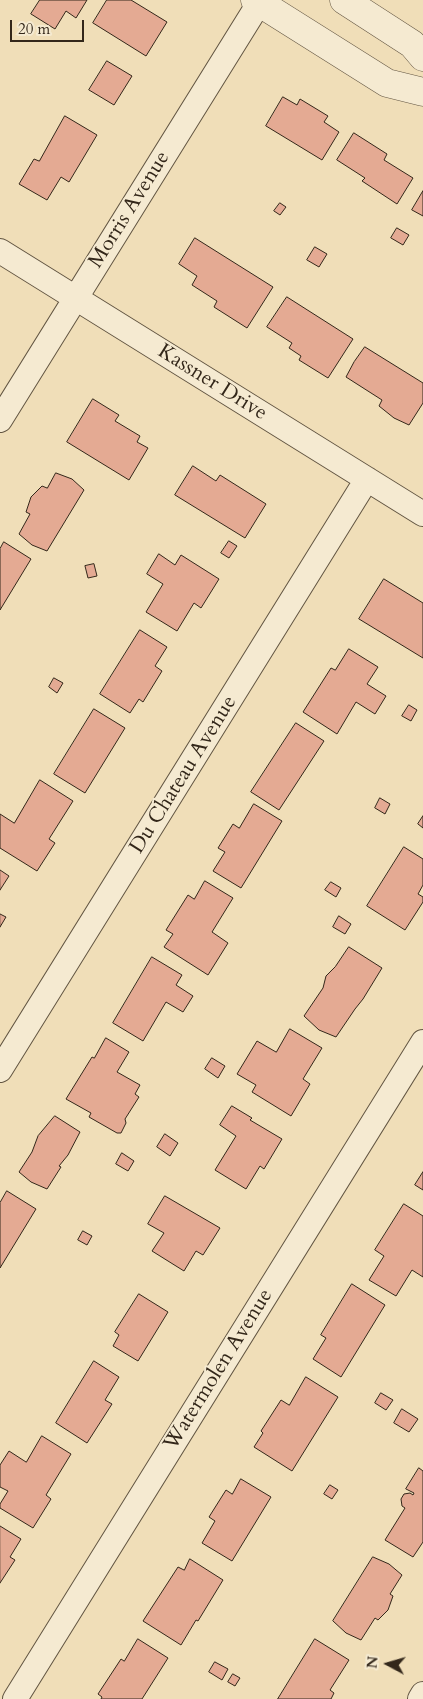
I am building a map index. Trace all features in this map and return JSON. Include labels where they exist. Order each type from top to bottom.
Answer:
[{"type":"street","points":[[344,0],[412,44],[423,57]]},
{"type":"street","points":[[258,1],[386,83],[423,92]]},
{"type":"street","name":"Morris Avenue","points":[[0,420],[258,1]]},
{"type":"street","name":"Kassner Drive","points":[[0,251],[423,514]]},
{"type":"street","name":"Du Chateau Avenue","points":[[0,1070],[367,479]]},
{"type":"street","name":"Watermolen Avenue","points":[[15,1699],[423,1042]]},
{"type":"street","points":[[420,1699],[423,1694]]},
{"type":"building","points":[[40,0],[87,0],[76,18],[66,11],[55,29],[31,14]]},
{"type":"building","points":[[107,0],[131,0],[167,22],[146,56],[93,23]]},
{"type":"building","points":[[107,61],[132,76],[114,105],[89,90]]},
{"type":"building","points":[[283,97],[297,105],[300,99],[328,116],[324,122],[339,132],[322,160],[266,126]]},
{"type":"building","points":[[65,116],[97,135],[69,182],[61,177],[47,200],[19,184],[34,159],[39,161]]},
{"type":"building","points":[[354,133],[387,154],[384,160],[413,178],[397,204],[362,181],[365,178],[337,160]]},
{"type":"building","points":[[423,191],[423,216],[412,210]]},
{"type":"building","points":[[280,203],[286,207],[280,215],[274,211]]},
{"type":"building","points":[[397,228],[409,235],[403,245],[391,238]]},
{"type":"building","points":[[195,238],[273,287],[247,328],[214,307],[217,301],[192,285],[197,276],[179,264]]},
{"type":"building","points":[[315,247],[327,254],[319,267],[307,260]]},
{"type":"building","points":[[287,297],[353,339],[328,378],[299,360],[301,356],[289,348],[292,343],[267,327]]},
{"type":"building","points":[[365,347],[423,383],[423,403],[409,425],[394,418],[379,406],[382,400],[346,377]]},
{"type":"building","points":[[93,399],[119,415],[115,421],[140,436],[137,442],[148,448],[129,480],[67,442]]},
{"type":"building","points":[[193,466],[216,481],[220,475],[266,504],[245,538],[175,495]]},
{"type":"building","points":[[56,473],[72,479],[84,490],[47,551],[32,545],[19,534],[30,514],[26,512],[31,497],[42,486],[47,488]]},
{"type":"building","points":[[229,541],[237,546],[229,558],[221,553]]},
{"type":"building","points":[[4,542],[31,559],[0,610],[0,549]]},
{"type":"building","points":[[159,554],[175,565],[181,555],[219,579],[201,608],[194,603],[177,631],[146,612],[163,584],[147,574]]},
{"type":"building","points":[[94,564],[97,576],[88,578],[85,566]]},
{"type":"building","points":[[384,579],[423,603],[423,658],[359,619]]},
{"type":"building","points":[[140,630],[167,647],[155,666],[162,671],[143,702],[139,699],[130,713],[100,694]]},
{"type":"building","points":[[349,649],[378,667],[367,684],[386,696],[375,714],[356,702],[337,734],[303,712],[331,668],[335,670]]},
{"type":"building","points":[[54,678],[63,683],[57,693],[49,687]]},
{"type":"building","points":[[409,705],[417,710],[411,721],[402,716]]},
{"type":"building","points":[[94,709],[125,728],[85,793],[54,774]]},
{"type":"building","points":[[296,723],[324,741],[279,810],[251,792]]},
{"type":"building","points":[[40,780],[73,801],[49,839],[55,843],[37,871],[0,848],[0,814],[14,823]]},
{"type":"building","points":[[380,798],[390,804],[385,814],[375,808]]},
{"type":"building","points":[[254,804],[282,821],[241,888],[213,871],[225,852],[218,848],[233,824],[239,828]]},
{"type":"building","points":[[423,816],[423,828],[418,824]]},
{"type":"building","points":[[404,847],[423,859],[423,885],[418,894],[423,897],[423,902],[405,930],[367,906]]},
{"type":"building","points":[[0,870],[9,876],[0,890]]},
{"type":"building","points":[[205,881],[233,898],[212,932],[228,943],[208,975],[164,947],[173,934],[166,930],[188,895],[194,899]]},
{"type":"building","points":[[331,882],[341,888],[336,897],[325,890]]},
{"type":"building","points":[[0,914],[6,917],[0,927]]},
{"type":"building","points":[[339,916],[351,924],[345,934],[333,927]]},
{"type":"building","points":[[349,947],[382,968],[336,1037],[319,1030],[304,1016],[323,988],[326,976]]},
{"type":"building","points":[[152,957],[182,975],[176,985],[193,996],[183,1012],[166,1002],[143,1041],[113,1023]]},
{"type":"building","points":[[290,1029],[322,1048],[303,1079],[310,1084],[291,1116],[252,1092],[256,1085],[237,1074],[257,1041],[276,1052]]},
{"type":"building","points":[[106,1038],[129,1052],[117,1072],[140,1085],[135,1094],[139,1097],[125,1119],[126,1123],[121,1133],[117,1133],[89,1117],[91,1113],[66,1099]]},
{"type":"building","points":[[212,1058],[225,1066],[218,1078],[205,1069]]},
{"type":"building","points":[[232,1106],[252,1118],[250,1120],[282,1139],[264,1169],[260,1166],[246,1189],[215,1170],[236,1136],[220,1125]]},
{"type":"building","points":[[55,1116],[80,1132],[47,1189],[31,1182],[19,1172],[32,1152],[38,1136]]},
{"type":"building","points":[[165,1134],[178,1143],[170,1156],[157,1147]]},
{"type":"building","points":[[122,1153],[134,1161],[128,1171],[116,1164]]},
{"type":"building","points":[[423,1172],[423,1190],[415,1185]]},
{"type":"building","points":[[7,1191],[36,1209],[0,1268],[0,1203]]},
{"type":"building","points":[[165,1196],[220,1228],[203,1255],[196,1251],[184,1271],[152,1251],[164,1233],[148,1224]]},
{"type":"building","points":[[404,1204],[423,1216],[423,1277],[412,1270],[396,1296],[369,1280],[384,1256],[375,1250]]},
{"type":"building","points":[[83,1231],[92,1236],[87,1245],[78,1240]]},
{"type":"building","points":[[352,1284],[385,1305],[341,1377],[313,1359],[326,1338],[321,1335]]},
{"type":"building","points":[[139,1294],[168,1312],[138,1361],[113,1346],[119,1335],[115,1332]]},
{"type":"building","points":[[94,1361],[119,1377],[105,1400],[112,1404],[87,1443],[56,1423]]},
{"type":"building","points":[[306,1377],[338,1397],[292,1471],[254,1447],[263,1433],[261,1431],[281,1400],[289,1405]]},
{"type":"building","points":[[381,1393],[393,1400],[386,1410],[375,1403]]},
{"type":"building","points":[[402,1409],[418,1419],[409,1432],[394,1423]]},
{"type":"building","points":[[42,1436],[71,1454],[46,1495],[51,1499],[33,1528],[0,1508],[0,1504],[8,1491],[0,1487],[0,1465],[9,1451],[26,1462]]},
{"type":"building","points":[[419,1468],[423,1471],[423,1542],[413,1557],[385,1540],[405,1508],[402,1506],[401,1499],[404,1494],[410,1493],[413,1495],[414,1493],[406,1489]]},
{"type":"building","points":[[241,1479],[271,1497],[232,1561],[202,1543],[215,1521],[209,1517],[226,1490],[232,1494]]},
{"type":"building","points":[[330,1485],[338,1490],[332,1499],[324,1494]]},
{"type":"building","points":[[0,1526],[21,1539],[10,1557],[15,1560],[0,1583]]},
{"type":"building","points":[[373,1557],[389,1564],[402,1575],[390,1594],[393,1596],[388,1610],[378,1620],[375,1618],[361,1640],[346,1633],[333,1621]]},
{"type":"building","points":[[190,1559],[223,1580],[181,1645],[143,1621],[178,1567],[184,1570]]},
{"type":"building","points":[[138,1639],[168,1658],[142,1699],[101,1699],[102,1697],[98,1694],[121,1659],[124,1661]]},
{"type":"building","points":[[315,1639],[349,1660],[330,1690],[334,1693],[331,1699],[278,1699]]},
{"type":"building","points":[[215,1662],[228,1669],[222,1680],[209,1672]]},
{"type":"building","points":[[233,1674],[240,1678],[235,1686],[228,1682]]}]
